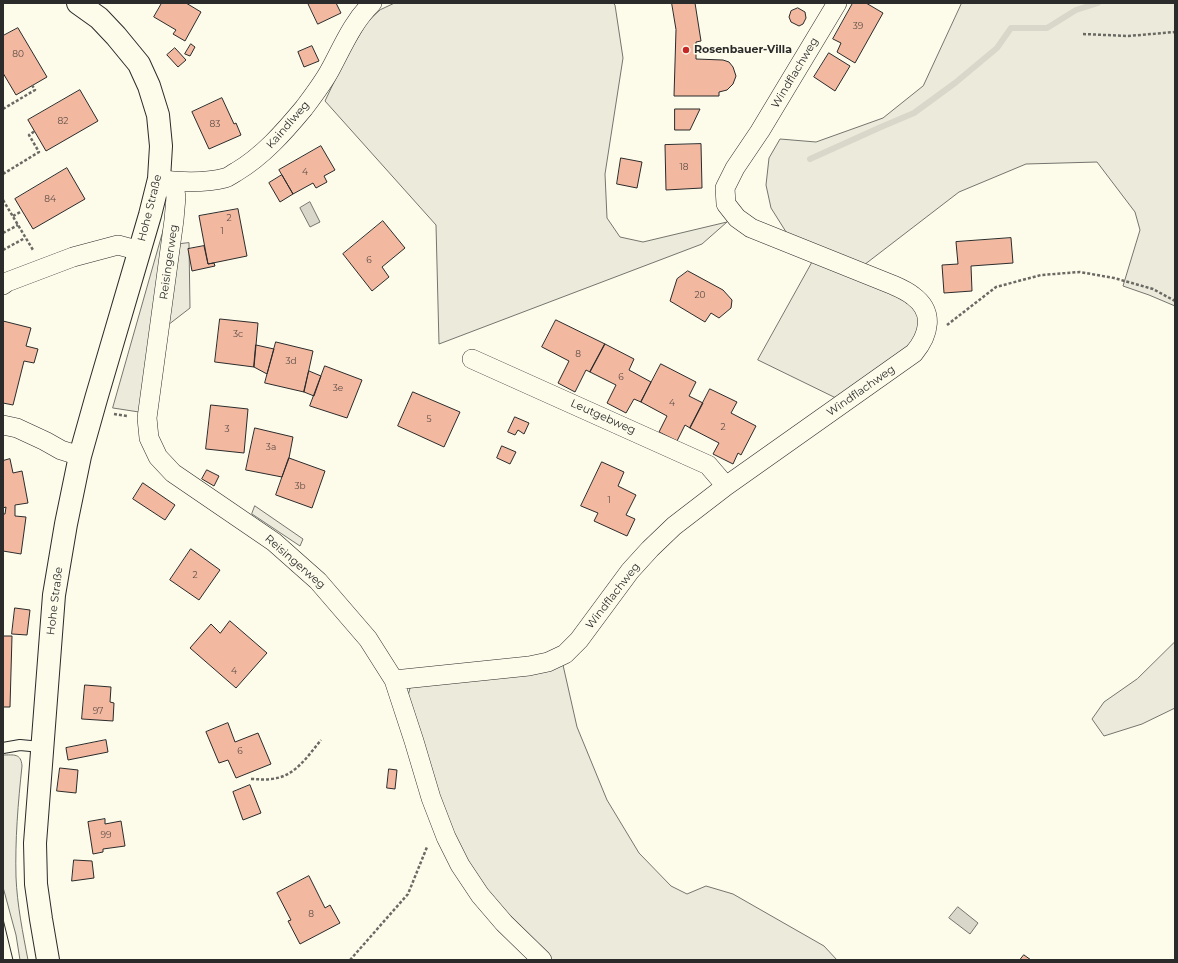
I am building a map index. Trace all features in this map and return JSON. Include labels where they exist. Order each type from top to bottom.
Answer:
[{"type":"main road","name":"Hohe Straße","points":[[48,960],[36,884],[35,843],[54,596],[66,524],[80,456],[150,215],[166,180],[158,115],[149,86],[139,64],[119,39],[98,18],[78,3]]},
{"type":"street","name":"Kaindlweg","points":[[166,180],[203,181],[226,178],[248,165],[266,151],[313,96],[330,71],[352,26],[372,3]]},
{"type":"street","name":"Windflachweg","points":[[394,680],[529,666],[548,662],[565,654],[579,640],[630,571],[674,526],[726,486],[914,353],[921,344],[927,329],[927,315],[920,303],[913,296],[893,284],[751,228],[737,218],[726,204],[725,188],[735,168],[760,131],[837,3]]},
{"type":"street","name":"Reisingerweg","points":[[166,180],[176,197],[147,418],[149,438],[158,457],[173,473],[274,542],[318,580],[368,639],[394,680],[431,798],[446,837],[460,865],[480,895],[504,923],[542,960]]},
{"type":"street","name":"Hohe Straße","points":[[3,285],[7,282],[73,257],[118,245],[140,251]]},
{"type":"street","name":"Leutgebweg","points":[[472,359],[708,465],[726,486]]},
{"type":"street","points":[[3,425],[18,428],[61,450],[80,456]]},
{"type":"lane","points":[[3,748],[20,745],[42,747]]},
{"type":"path","points":[[1083,34],[1128,36],[1175,32]]},
{"type":"path","points":[[3,109],[35,90],[32,85]]},
{"type":"path","points":[[3,174],[39,152],[29,135],[35,131]]},
{"type":"path","points":[[3,200],[34,253],[40,269]]},
{"type":"path","points":[[13,216],[22,210]]},
{"type":"path","points":[[3,233],[18,225]]},
{"type":"path","points":[[3,250],[25,238]]},
{"type":"path","points":[[927,329],[947,325],[996,287],[1041,275],[1080,272],[1114,278],[1153,289],[1175,301]]},
{"type":"path","points":[[252,779],[271,780],[284,776],[298,768],[321,740]]},
{"type":"path","points":[[350,960],[408,894],[428,844]]},
{"type":"shaded area","points":[[395,3],[613,3],[615,5],[623,58],[605,174],[607,218],[620,237],[643,242],[727,222],[702,244],[439,344],[436,225],[325,101],[343,63],[367,22],[380,10]]},
{"type":"shaded area","points":[[962,3],[1175,3],[1175,306],[1123,286],[1140,230],[1135,212],[1097,162],[1026,164],[959,192],[864,265],[788,235],[771,208],[766,185],[769,158],[780,139],[816,142],[883,118],[923,86]]},
{"type":"shaded area","points":[[310,202],[320,222],[310,227],[300,208]]},
{"type":"shaded area","points":[[165,224],[139,412],[113,408]]},
{"type":"shaded area","points":[[189,243],[190,308],[168,325],[180,244]]},
{"type":"shaded area","points":[[813,261],[888,291],[907,301],[917,312],[921,324],[914,344],[838,399],[758,360]]},
{"type":"shaded area","points":[[255,506],[303,539],[300,546],[252,514]]},
{"type":"shaded area","points":[[1175,642],[1175,708],[1142,724],[1104,736],[1092,719],[1104,702],[1137,679]]},
{"type":"shaded area","points":[[563,665],[577,727],[607,800],[639,853],[671,886],[687,894],[706,886],[733,894],[824,946],[837,960],[550,960],[475,878],[441,808],[408,696],[410,688]]},
{"type":"shaded area","points":[[3,755],[14,755],[18,757],[22,766],[17,822],[16,877],[22,929],[28,960],[20,960],[16,935],[3,887]]},
{"type":"shaded area","points":[[958,907],[978,923],[970,934],[949,918]]},
{"type":"building","points":[[162,3],[186,3],[201,12],[185,41],[173,34],[176,30],[154,17]]},
{"type":"building","points":[[308,3],[336,3],[341,13],[318,24]]},
{"type":"building","name":"Rosenbauer-Villa","points":[[672,3],[695,3],[701,41],[696,42],[696,59],[723,60],[729,62],[733,67],[736,76],[733,84],[727,90],[719,92],[719,96],[674,96],[676,30]]},
{"type":"building","points":[[853,3],[866,3],[883,13],[855,63],[837,52],[841,43],[833,39]]},
{"type":"building","points":[[798,8],[805,12],[806,18],[803,24],[799,26],[791,22],[789,17],[791,11]]},
{"type":"building","points":[[18,28],[47,77],[16,95],[3,73],[3,36]]},
{"type":"building","points":[[191,44],[195,47],[190,56],[185,54]]},
{"type":"building","points":[[312,46],[319,61],[304,67],[298,52]]},
{"type":"building","points":[[175,48],[186,60],[178,67],[167,55]]},
{"type":"building","points":[[829,53],[850,66],[835,91],[814,77]]},
{"type":"building","points":[[80,90],[98,121],[46,151],[28,120]]},
{"type":"building","points":[[222,98],[234,124],[236,123],[241,135],[209,149],[192,112]]},
{"type":"building","points":[[675,109],[700,109],[690,130],[675,130]]},
{"type":"building","points":[[701,144],[702,188],[666,190],[665,145]]},
{"type":"building","points":[[321,146],[335,170],[324,176],[327,182],[316,188],[313,183],[293,194],[279,170]]},
{"type":"building","points":[[621,158],[642,162],[637,188],[617,184]]},
{"type":"building","points":[[67,168],[85,199],[33,229],[15,199]]},
{"type":"building","points":[[282,175],[293,194],[280,202],[269,183]]},
{"type":"building","points":[[238,209],[247,256],[208,264],[199,216]]},
{"type":"building","points":[[383,221],[405,248],[382,267],[389,277],[372,291],[343,254]]},
{"type":"building","points":[[1011,238],[1013,263],[971,266],[972,291],[944,293],[942,265],[958,264],[956,242]]},
{"type":"building","points":[[204,246],[208,264],[214,263],[215,266],[192,271],[188,249]]},
{"type":"building","points":[[688,271],[723,290],[732,300],[731,308],[719,318],[711,313],[705,322],[670,301],[677,279]]},
{"type":"building","points":[[220,319],[258,323],[254,367],[215,362]]},
{"type":"building","points":[[556,320],[605,344],[590,372],[586,370],[575,392],[558,383],[569,361],[542,347]]},
{"type":"building","points":[[3,321],[31,328],[26,346],[38,349],[34,363],[24,361],[13,405],[3,403]]},
{"type":"building","points":[[276,342],[313,351],[304,392],[265,383]]},
{"type":"building","points":[[605,344],[634,359],[629,370],[651,382],[641,402],[634,399],[626,413],[607,403],[616,385],[590,372]]},
{"type":"building","points":[[256,345],[274,349],[267,374],[254,367]]},
{"type":"building","points":[[661,364],[696,382],[689,396],[703,403],[690,428],[685,425],[677,441],[659,432],[667,416],[641,402]]},
{"type":"building","points":[[325,366],[362,380],[347,418],[310,406]]},
{"type":"building","points":[[309,371],[321,376],[314,396],[304,392]]},
{"type":"building","points":[[710,389],[737,402],[731,413],[756,426],[741,455],[738,453],[733,464],[713,454],[719,443],[690,428]]},
{"type":"building","points":[[413,392],[460,412],[444,447],[398,426]]},
{"type":"building","points":[[211,405],[248,409],[244,453],[206,449]]},
{"type":"building","points":[[515,417],[529,423],[524,434],[518,430],[515,435],[508,432]]},
{"type":"building","points":[[255,428],[293,437],[289,458],[282,477],[246,470]]},
{"type":"building","points":[[502,446],[516,452],[510,464],[497,458]]},
{"type":"building","points":[[289,458],[325,471],[312,508],[276,495]]},
{"type":"building","points":[[10,459],[13,473],[22,471],[28,503],[15,505],[15,516],[26,517],[21,554],[3,551],[3,514],[5,514],[6,507],[3,508],[3,461]]},
{"type":"building","points":[[602,462],[624,472],[618,486],[636,495],[626,515],[635,519],[627,536],[594,521],[598,513],[581,506]]},
{"type":"building","points":[[207,470],[219,476],[214,486],[202,479]]},
{"type":"building","points":[[143,483],[175,505],[165,520],[133,499]]},
{"type":"building","points":[[191,549],[220,570],[199,600],[170,580]]},
{"type":"building","points":[[15,608],[30,610],[27,635],[12,634]]},
{"type":"building","points":[[230,621],[267,653],[236,688],[190,648],[211,624],[220,633]]},
{"type":"building","points":[[3,636],[12,636],[10,707],[3,707]]},
{"type":"building","points":[[85,685],[111,687],[110,702],[114,703],[113,721],[82,719]]},
{"type":"building","points":[[228,723],[235,742],[258,733],[271,764],[236,778],[228,760],[219,763],[206,732]]},
{"type":"building","points":[[106,740],[108,752],[68,760],[66,748]]},
{"type":"building","points":[[60,768],[78,770],[76,793],[57,791]]},
{"type":"building","points":[[389,769],[397,770],[395,789],[387,788]]},
{"type":"building","points":[[250,785],[261,813],[243,820],[233,792]]},
{"type":"building","points":[[105,819],[105,824],[121,821],[125,846],[103,849],[103,852],[93,854],[88,822]]},
{"type":"building","points":[[74,860],[92,861],[94,878],[72,881]]},
{"type":"building","points":[[309,876],[325,908],[330,905],[340,923],[300,944],[288,921],[291,920],[277,893]]},
{"type":"building","points":[[1024,955],[1031,960],[1020,960]]},
{"type":"waterway","points":[[810,159],[914,113],[955,83],[997,48],[1011,28],[1047,28],[1076,10],[1098,3]]},
{"type":"tram line","points":[[3,919],[13,960]]},
{"type":"place","name":"Rosenbauer-Villa","points":[[686,50]]}]
